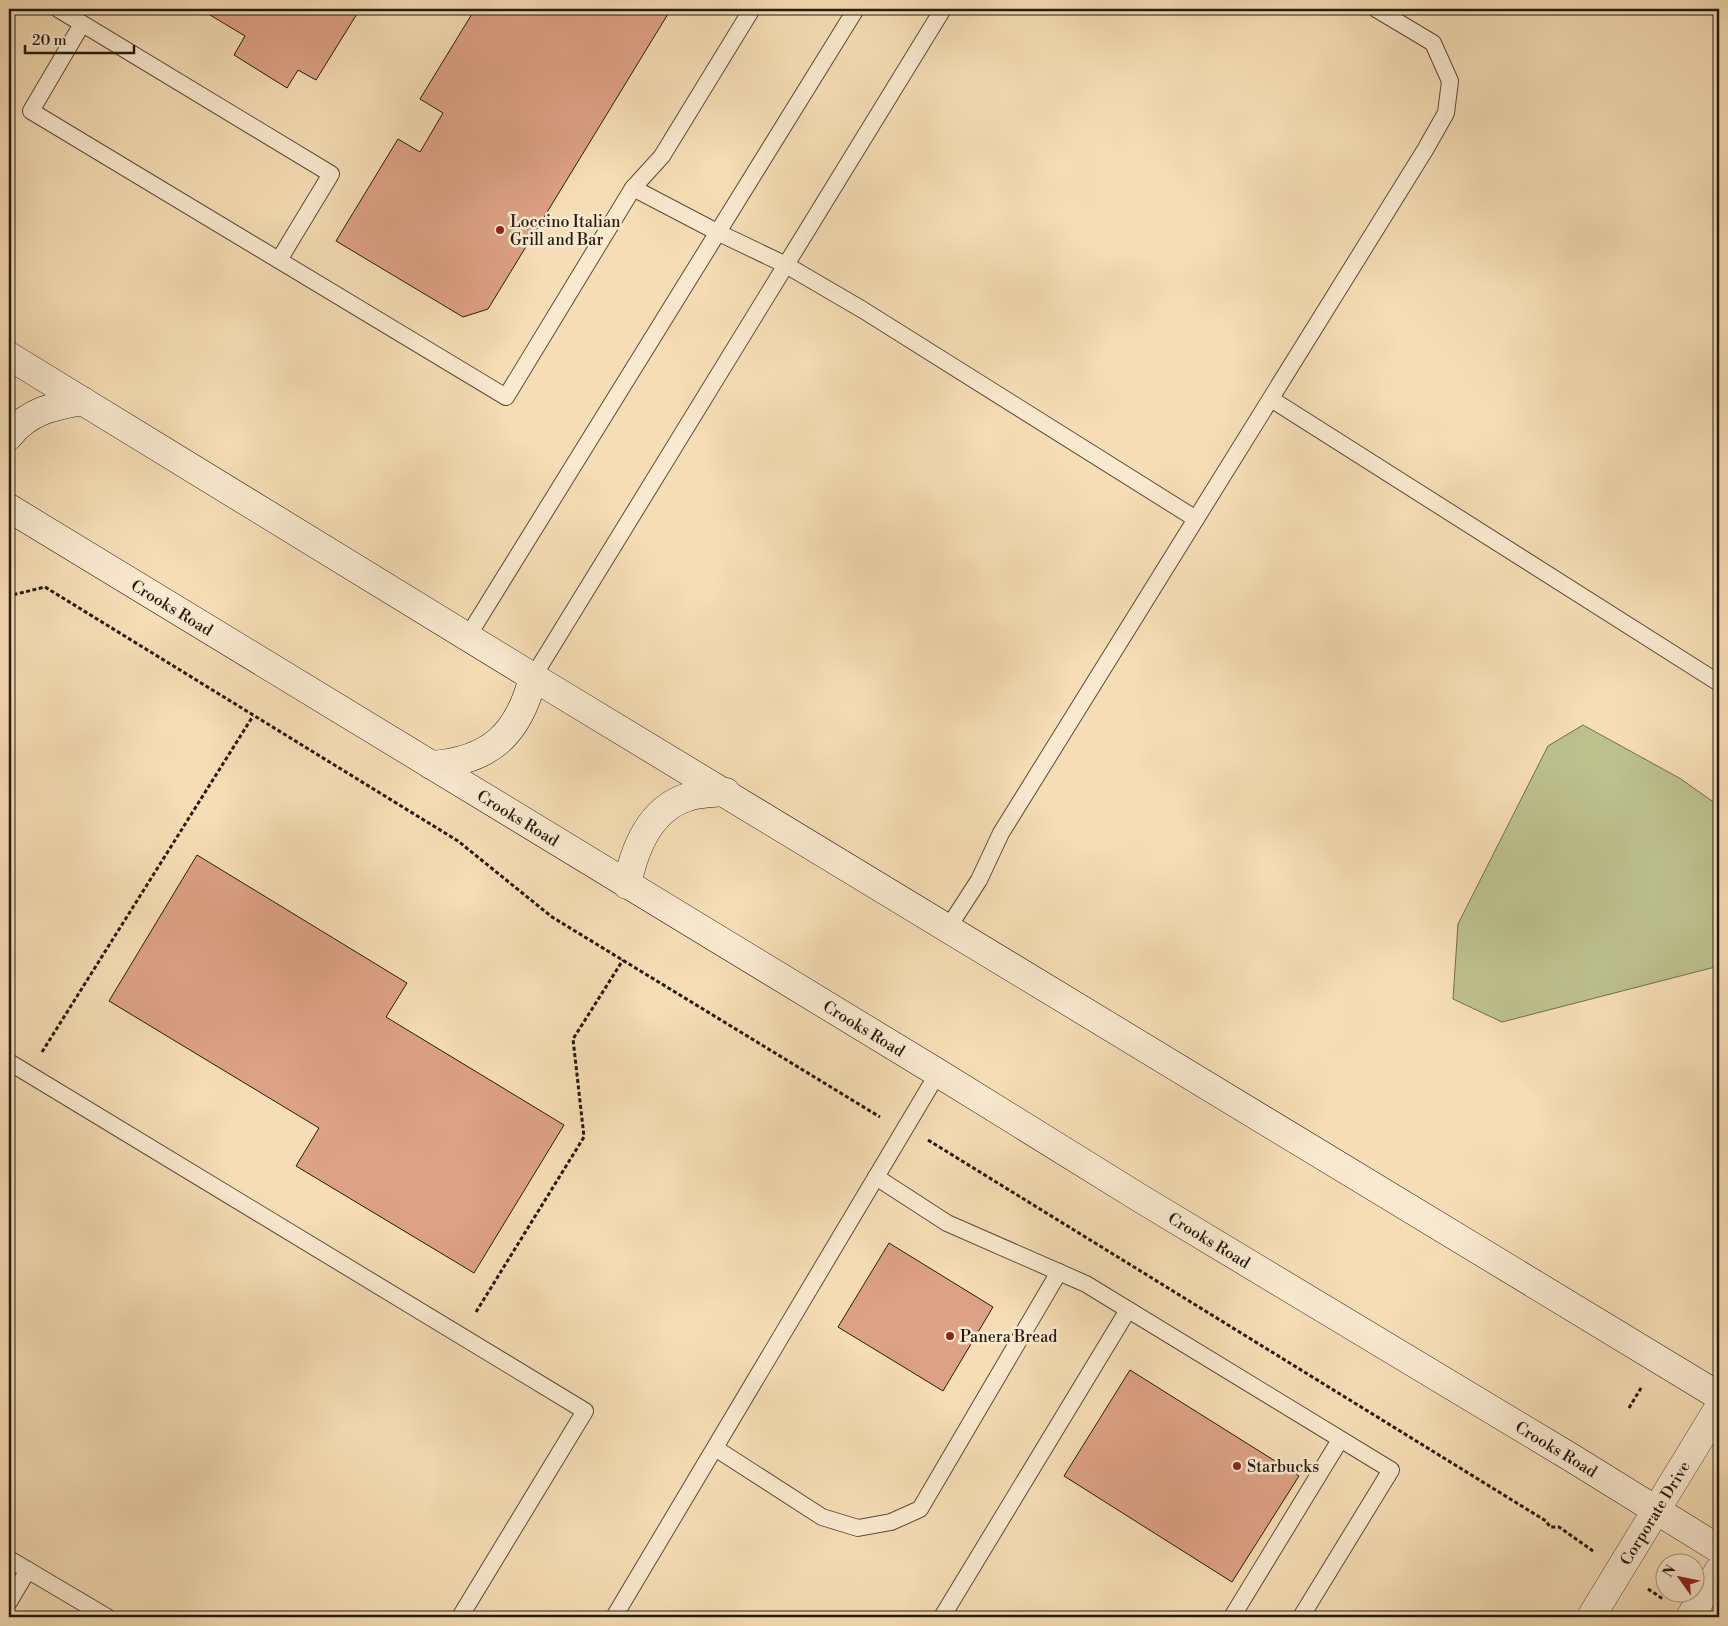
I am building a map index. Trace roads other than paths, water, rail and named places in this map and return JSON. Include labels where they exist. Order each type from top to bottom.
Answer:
[{"type":"main road","points":[[9,356],[1719,1396]]},
{"type":"main road","points":[[9,436],[36,414],[55,406],[83,401]]},
{"type":"main road","name":"Crooks Road","points":[[9,508],[1719,1549]]},
{"type":"main road","points":[[431,765],[451,764],[497,744],[511,730],[521,714],[534,677]]},
{"type":"main road","points":[[627,885],[639,844],[650,824],[668,808],[686,797],[726,792]]},
{"type":"main road","name":"Corporate Drive","points":[[1590,1617],[1719,1406]]},
{"type":"main road","points":[[1680,1610],[1719,1570]]},
{"type":"lane","points":[[58,9],[331,174],[279,260]]},
{"type":"lane","points":[[82,24],[31,111],[506,397],[633,188],[662,156],[752,9]]},
{"type":"lane","points":[[468,636],[856,9]]},
{"type":"lane","points":[[534,677],[943,9]]},
{"type":"lane","points":[[948,928],[979,880],[1000,833],[1271,399],[1446,113],[1450,81],[1434,42],[1376,9]]},
{"type":"lane","points":[[633,188],[717,232],[786,265],[863,310],[1196,518]]},
{"type":"lane","points":[[1271,399],[1719,683]]},
{"type":"lane","points":[[9,1062],[585,1411],[460,1617]]},
{"type":"lane","points":[[614,1617],[938,1073]]},
{"type":"lane","points":[[876,1177],[947,1223],[1086,1284],[1391,1470],[1301,1617]]},
{"type":"lane","points":[[715,1448],[822,1517],[858,1528],[891,1522],[920,1509],[1059,1272]]},
{"type":"lane","points":[[942,1617],[1128,1310]]},
{"type":"lane","points":[[1232,1617],[1340,1440]]},
{"type":"lane","points":[[9,1559],[107,1617]]},
{"type":"lane","points":[[9,1602],[28,1570]]},
{"type":"place","name":"Loccino Italian Grill and Bar","points":[[500,230]]},
{"type":"place","name":"Panera Bread","points":[[950,1336]]},
{"type":"place","name":"Starbucks","points":[[1237,1466]]}]
